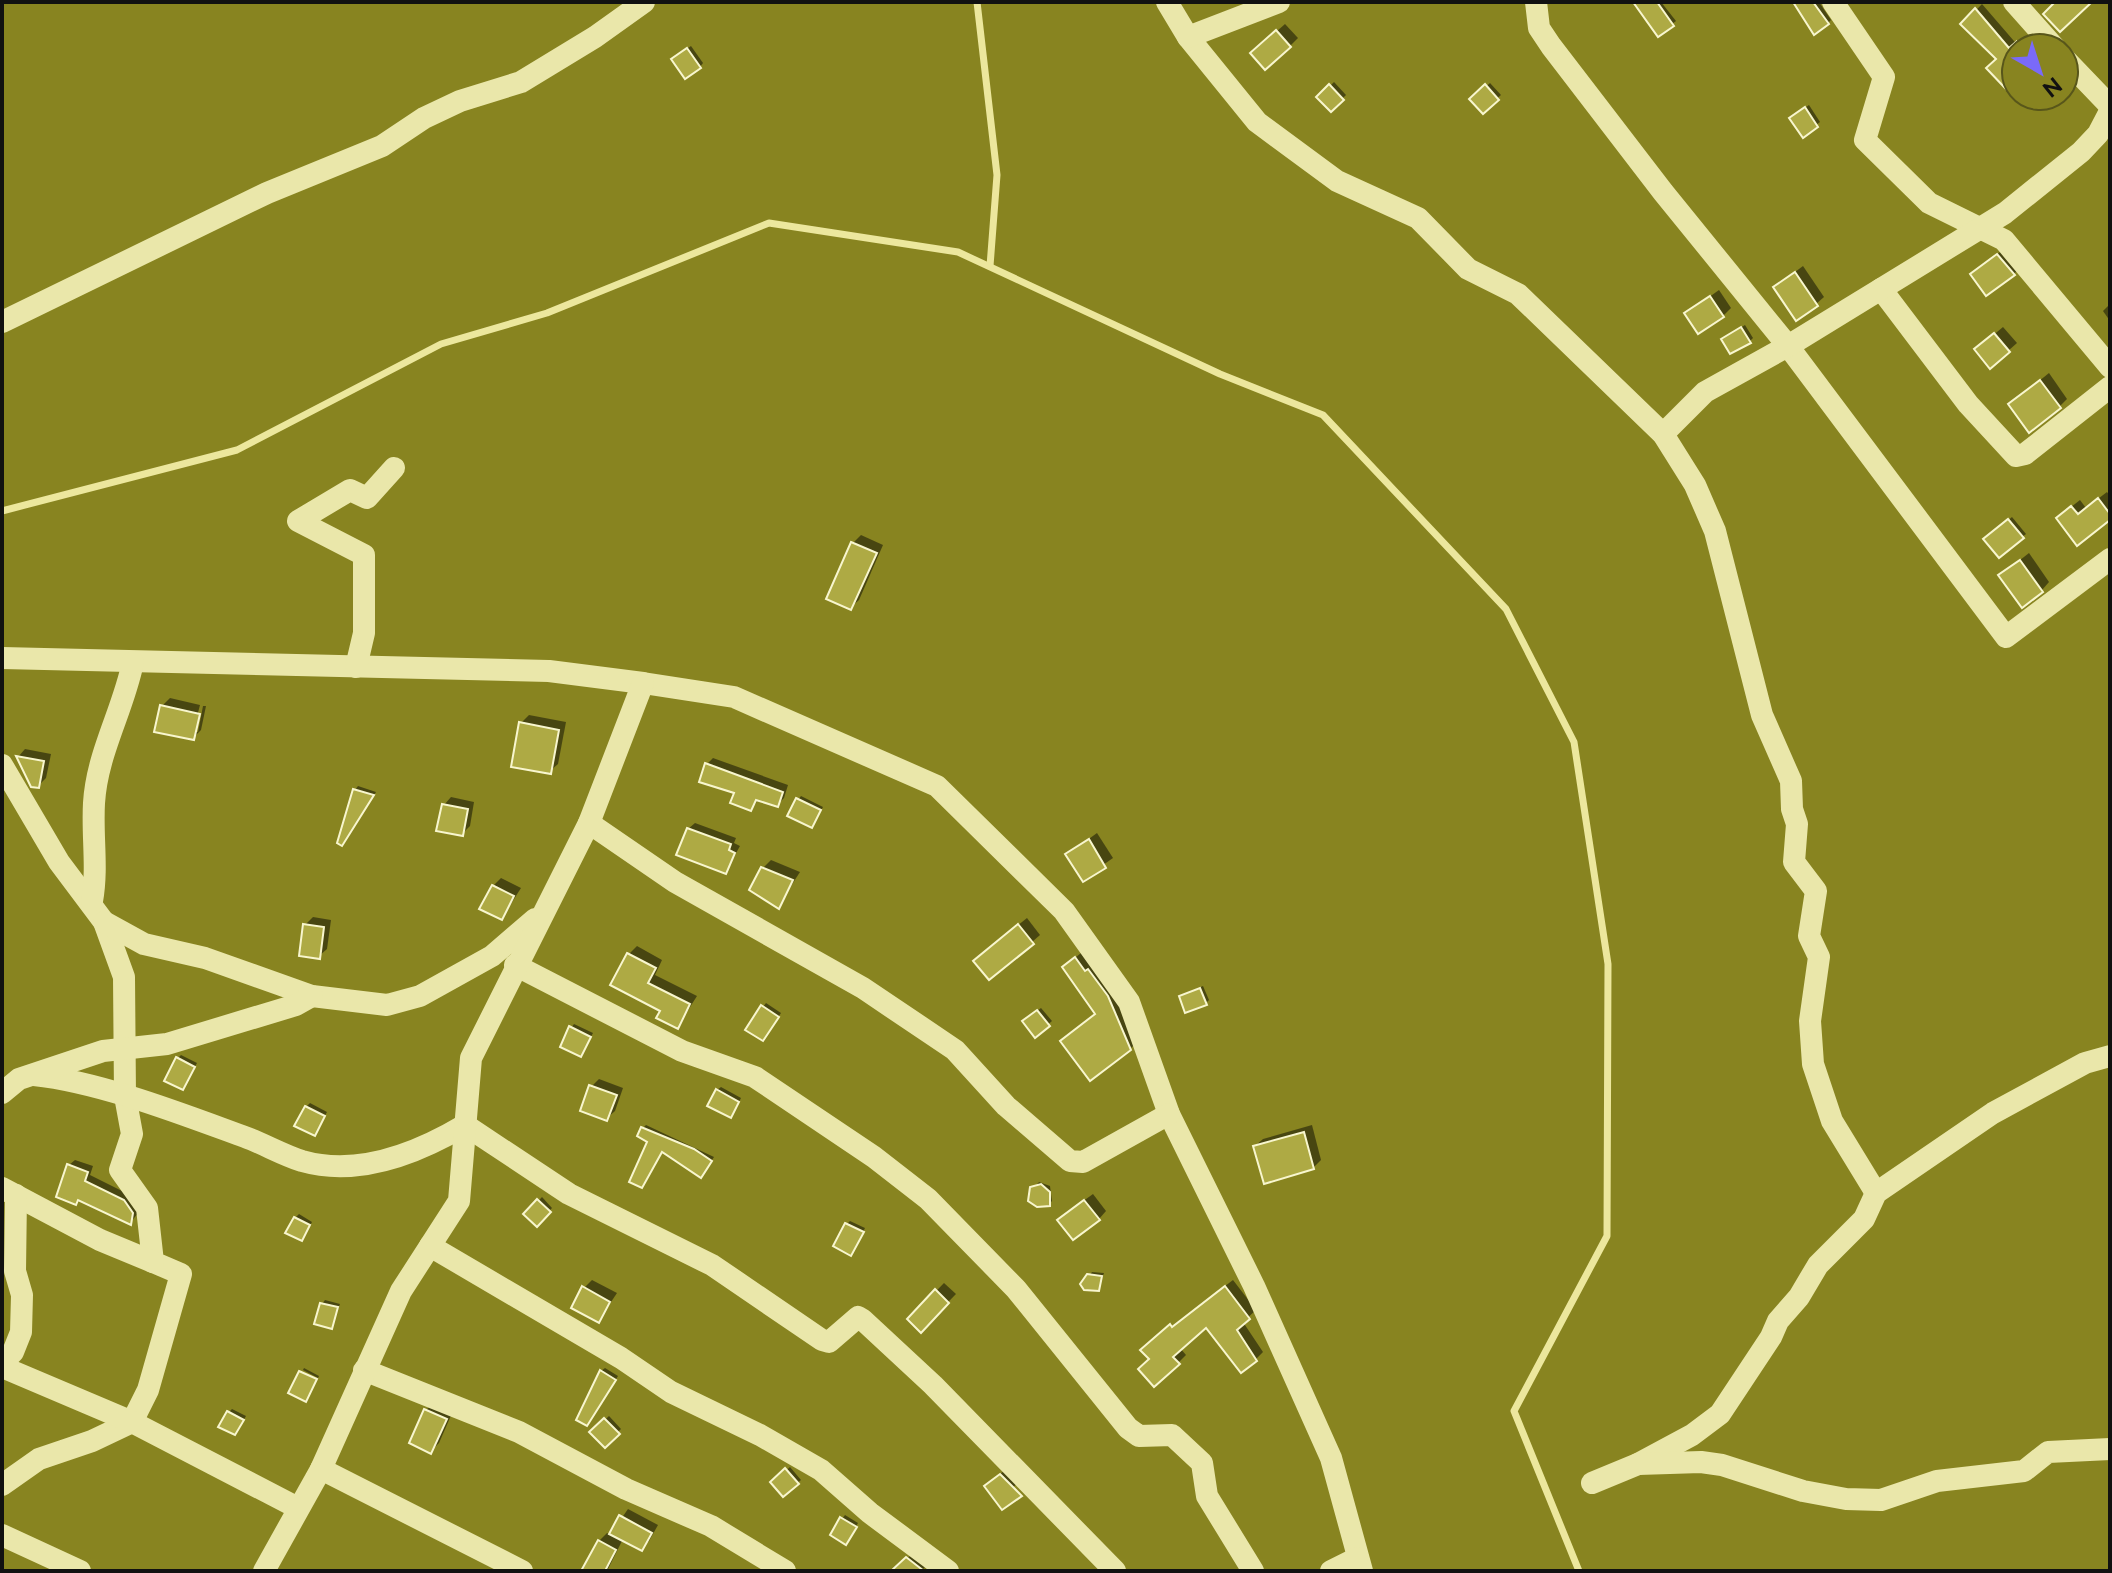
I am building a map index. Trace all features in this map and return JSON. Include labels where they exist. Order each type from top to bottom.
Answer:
[{"type":"street","points":[[2,322],[267,193],[382,146],[424,118],[460,101],[521,82],[584,44],[644,2]]},
{"type":"street","points":[[1167,2],[1188,37],[1257,122],[1337,181],[1418,218],[1468,269],[1518,294],[1663,434],[1695,485],[1715,531],[1762,715],[1791,781],[1792,809],[1797,824],[1794,862],[1816,891],[1809,936],[1819,957],[1810,1021],[1813,1064],[1832,1121],[1876,1193]]},
{"type":"street","points":[[1188,37],[1279,2]]},
{"type":"street","points":[[1536,2],[1539,28],[1551,46],[1663,192],[1788,346],[2006,637],[2110,559]]},
{"type":"street","points":[[2014,2],[2041,32]]},
{"type":"street","points":[[1840,6],[1884,77],[1865,140],[1929,203],[2004,240],[2110,367]]},
{"type":"street","points":[[1663,434],[1705,392],[1788,346],[2005,213],[2081,152],[2098,134],[2110,108],[2080,75]]},
{"type":"street","points":[[1881,289],[1968,404],[2016,456],[2025,454],[2110,387]]},
{"type":"street","points":[[356,667],[364,633],[364,555],[298,521],[350,490],[367,498],[394,468]]},
{"type":"street","points":[[2,658],[549,671],[643,683],[734,697],[937,786],[1064,911],[1107,969],[1137,1019],[1169,1114],[1254,1286],[1331,1458],[1360,1565],[1331,1571]]},
{"type":"street","points":[[92,901],[97,875],[94,804],[100,765],[104,744],[127,692],[133,662]]},
{"type":"street","points":[[264,1571],[321,1469],[401,1291],[459,1201],[471,1058],[515,965],[589,823],[643,683]]},
{"type":"street","points":[[2,765],[59,862],[92,901],[104,922],[124,977],[125,1096],[132,1134],[120,1170],[147,1208],[153,1262]]},
{"type":"street","points":[[589,823],[675,882],[863,988],[955,1050],[1006,1106],[1070,1161],[1083,1162],[1169,1114]]},
{"type":"street","points":[[104,922],[144,944],[205,958],[312,996],[387,1005],[401,1003],[492,956],[542,913]]},
{"type":"street","points":[[515,965],[682,1051],[755,1077],[874,1157],[928,1199],[1016,1289],[1128,1428],[1139,1436],[1172,1435],[1202,1463],[1207,1496],[1253,1571]]},
{"type":"street","points":[[2,1093],[19,1079],[103,1051],[185,1039],[296,1005],[312,996]]},
{"type":"street","points":[[1592,1483],[1638,1464],[1692,1435],[1720,1414],[1786,1309],[1799,1297],[1818,1265],[1864,1219],[1876,1193],[1993,1113],[2085,1063],[2110,1056]]},
{"type":"street","points":[[34,1075],[59,1078],[125,1096],[304,1161],[353,1165],[392,1159],[428,1147],[465,1125]]},
{"type":"street","points":[[465,1125],[569,1194],[712,1265],[822,1340],[829,1342],[858,1317],[863,1320],[933,1385],[1115,1571]]},
{"type":"street","points":[[2,1485],[39,1459],[92,1441],[132,1422],[148,1390],[181,1274],[100,1240],[9,1192]]},
{"type":"street","points":[[9,1192],[15,1271],[22,1295],[21,1332],[13,1352],[2,1365],[132,1422],[298,1508]]},
{"type":"street","points":[[430,1246],[621,1358],[671,1392],[760,1435],[821,1470],[870,1513],[948,1571]]},
{"type":"street","points":[[364,1370],[519,1432],[626,1489],[711,1526],[785,1571]]},
{"type":"street","points":[[1638,1464],[1722,1465],[1803,1491],[1846,1499],[1881,1500],[1937,1481],[2024,1471],[2048,1452],[2110,1449]]},
{"type":"street","points":[[321,1469],[522,1571]]},
{"type":"street","points":[[2,1535],[80,1571]]},
{"type":"building","points":[[1633,2],[1657,2],[1674,26],[1658,37]]},
{"type":"building","points":[[1793,2],[1813,2],[1829,24],[1814,35]]},
{"type":"building","points":[[2055,2],[2092,2],[2060,32],[2043,14]]},
{"type":"building","points":[[1975,8],[2000,37],[2000,83],[1986,68],[1996,59],[1960,24]]},
{"type":"building","points":[[1276,30],[1291,47],[1265,70],[1250,53]]},
{"type":"building","points":[[687,48],[701,68],[685,79],[671,59]]},
{"type":"building","points":[[1329,84],[1344,100],[1331,112],[1316,97]]},
{"type":"building","points":[[1485,84],[1499,100],[1483,114],[1469,99]]},
{"type":"building","points":[[1805,107],[1818,127],[1803,138],[1789,118]]},
{"type":"building","points":[[1997,254],[2015,275],[1986,296],[1970,274]]},
{"type":"building","points":[[1795,272],[1818,306],[1796,321],[1773,287]]},
{"type":"building","points":[[1710,296],[1724,317],[1698,334],[1684,313]]},
{"type":"building","points":[[1741,327],[1751,343],[1730,354],[1721,339]]},
{"type":"building","points":[[1994,333],[2010,352],[1990,369],[1974,349]]},
{"type":"building","points":[[2040,380],[2061,408],[2029,433],[2008,404]]},
{"type":"building","points":[[2098,498],[2110,514],[2110,520],[2077,546],[2056,518],[2071,506],[2078,514]]},
{"type":"building","points":[[2008,519],[2024,538],[1999,558],[1983,539]]},
{"type":"building","points":[[851,542],[877,553],[851,610],[826,599]]},
{"type":"building","points":[[2020,560],[2043,592],[2022,608],[1998,575]]},
{"type":"building","points":[[160,705],[200,714],[194,740],[154,732]]},
{"type":"building","points":[[519,722],[559,730],[551,774],[511,767]]},
{"type":"building","points":[[16,756],[44,761],[39,788],[31,787]]},
{"type":"building","points":[[705,763],[783,792],[778,807],[756,800],[751,811],[730,803],[734,793],[699,782]]},
{"type":"building","points":[[353,789],[374,795],[342,846],[337,843]]},
{"type":"building","points":[[796,798],[821,810],[812,828],[787,816]]},
{"type":"building","points":[[442,804],[468,809],[463,836],[436,831]]},
{"type":"building","points":[[687,828],[731,844],[729,850],[735,853],[726,874],[676,855]]},
{"type":"building","points":[[1089,839],[1106,868],[1083,882],[1065,854]]},
{"type":"building","points":[[761,867],[793,880],[779,909],[749,890]]},
{"type":"building","points":[[492,885],[514,896],[502,920],[479,909]]},
{"type":"building","points":[[303,924],[324,927],[320,959],[299,956]]},
{"type":"building","points":[[1018,924],[1034,944],[989,980],[973,961]]},
{"type":"building","points":[[627,953],[656,968],[648,983],[690,1004],[678,1029],[656,1018],[660,1011],[610,985]]},
{"type":"building","points":[[1075,957],[1108,996],[1131,1050],[1090,1081],[1060,1041],[1095,1014],[1062,967]]},
{"type":"building","points":[[1200,988],[1207,1005],[1185,1013],[1179,996]]},
{"type":"building","points":[[761,1005],[779,1017],[763,1041],[745,1030]]},
{"type":"building","points":[[1037,1010],[1050,1026],[1035,1038],[1022,1021]]},
{"type":"building","points":[[569,1026],[591,1037],[581,1057],[560,1047]]},
{"type":"building","points":[[176,1057],[195,1067],[183,1090],[164,1081]]},
{"type":"building","points":[[589,1085],[617,1095],[607,1121],[580,1111]]},
{"type":"building","points":[[716,1089],[739,1102],[731,1118],[707,1106]]},
{"type":"building","points":[[305,1106],[325,1116],[315,1136],[294,1126]]},
{"type":"building","points":[[641,1127],[694,1149],[712,1161],[701,1178],[662,1152],[642,1188],[629,1182],[647,1142],[637,1136]]},
{"type":"building","points":[[1304,1132],[1314,1169],[1264,1184],[1253,1146]]},
{"type":"building","points":[[67,1164],[88,1172],[85,1181],[124,1200],[133,1213],[131,1225],[78,1200],[76,1205],[56,1197]]},
{"type":"building","points":[[1041,1184],[1050,1192],[1050,1206],[1037,1207],[1028,1201],[1030,1187]]},
{"type":"building","points":[[537,1199],[551,1212],[537,1227],[523,1214]]},
{"type":"building","points":[[1084,1200],[1100,1220],[1073,1240],[1057,1220]]},
{"type":"building","points":[[294,1217],[310,1225],[302,1241],[285,1233]]},
{"type":"building","points":[[845,1223],[864,1232],[851,1256],[833,1246]]},
{"type":"building","points":[[1087,1274],[1102,1276],[1099,1291],[1084,1290],[1080,1284]]},
{"type":"building","points":[[582,1286],[610,1302],[599,1323],[571,1308]]},
{"type":"building","points":[[1225,1286],[1250,1319],[1237,1330],[1257,1361],[1241,1373],[1206,1328],[1173,1357],[1180,1364],[1154,1387],[1138,1369],[1149,1359],[1140,1350],[1170,1324],[1172,1327]]},
{"type":"building","points":[[935,1289],[949,1303],[921,1333],[907,1319]]},
{"type":"building","points":[[320,1303],[338,1307],[332,1329],[314,1324]]},
{"type":"building","points":[[600,1370],[616,1380],[587,1426],[576,1420]]},
{"type":"building","points":[[299,1371],[317,1379],[306,1402],[288,1393]]},
{"type":"building","points":[[424,1409],[447,1419],[431,1454],[409,1443]]},
{"type":"building","points":[[227,1411],[244,1420],[235,1435],[218,1427]]},
{"type":"building","points":[[604,1418],[620,1434],[605,1448],[589,1432]]},
{"type":"building","points":[[785,1468],[799,1484],[783,1497],[770,1482]]},
{"type":"building","points":[[1000,1474],[1022,1496],[1002,1510],[984,1486]]},
{"type":"building","points":[[619,1515],[652,1533],[642,1551],[609,1534]]},
{"type":"building","points":[[840,1517],[857,1527],[846,1545],[830,1535]]},
{"type":"building","points":[[598,1540],[616,1550],[605,1571],[581,1571]]},
{"type":"building","points":[[906,1557],[924,1571],[891,1571]]},
{"type":"waterway","points":[[977,2],[997,175],[990,266]]},
{"type":"waterway","points":[[2,511],[237,450],[441,344],[547,313],[769,223],[958,252],[1220,374],[1323,415],[1506,609],[1574,742],[1608,964],[1607,1236],[1514,1411],[1579,1571]]}]
